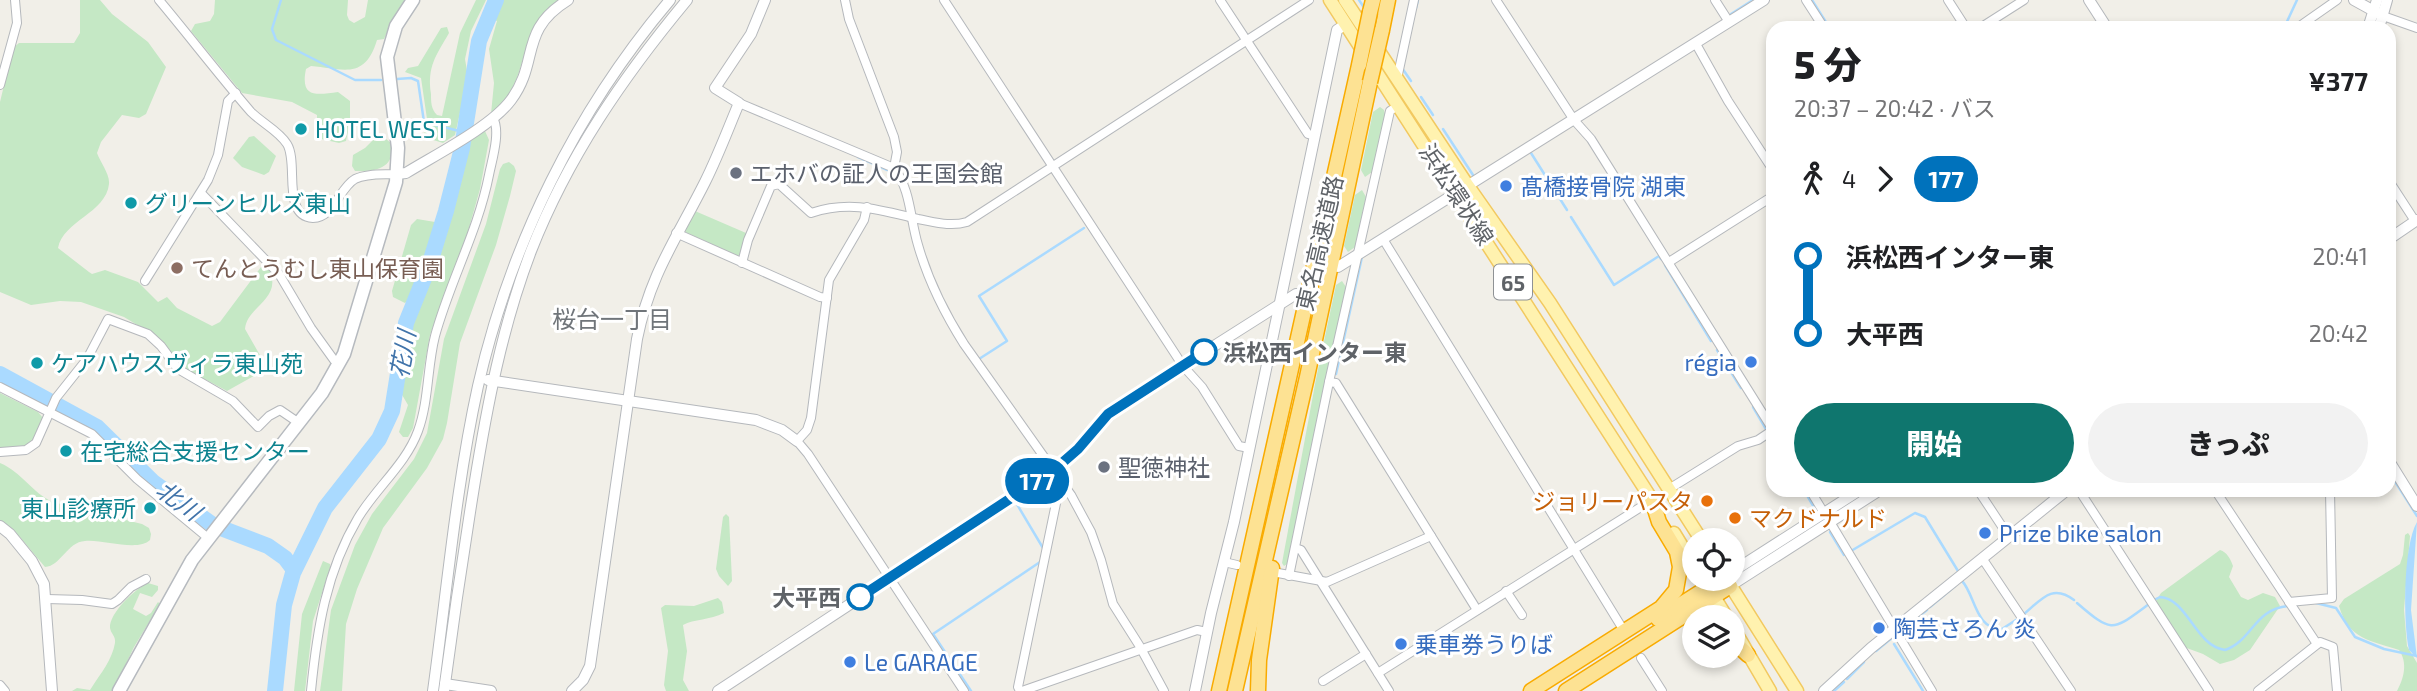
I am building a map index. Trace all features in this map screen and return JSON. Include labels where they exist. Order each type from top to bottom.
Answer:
[{"type":"highway","name":"東名高速道路","points":[[1235,691],[1307,377],[1388,0]]},
{"type":"highway","name":"東名高速道路","points":[[1218,691],[1372,6]]},
{"type":"highway","points":[[1258,691],[1259,660],[1270,577],[1307,377]]},
{"type":"highway","points":[[1531,691],[1661,608],[1676,590],[1680,575],[1679,559],[1659,522],[1652,500]]},
{"type":"highway","points":[[1568,667],[1599,657],[1706,591]]},
{"type":"highway","points":[[1566,691],[1650,638],[1709,591]]},
{"type":"highway","points":[[1650,638],[1682,627]]},
{"type":"highway","points":[[1745,652],[1748,655]]},
{"type":"main road","points":[[119,691],[183,574],[210,535],[323,393],[340,363],[383,230],[397,174],[397,137],[387,57],[396,26],[413,0]]},
{"type":"main road","name":"浜松環状線","points":[[1330,0],[1399,105],[1550,303],[1694,528]]},
{"type":"main road","name":"浜松環状線","points":[[1345,0],[1397,80],[1682,547]]},
{"type":"main road","points":[[1725,591],[1797,691]]},
{"type":"main road","points":[[1745,650],[1770,691]]},
{"type":"street","points":[[0,85],[17,23],[15,0]]},
{"type":"street","points":[[159,0],[258,119],[288,146],[292,160],[295,204],[304,215],[317,217],[324,215],[347,185],[359,177],[405,173],[493,118],[510,103],[521,83],[539,25],[550,12],[568,0]]},
{"type":"street","points":[[433,691],[467,448],[480,379],[511,274],[546,191],[574,138],[605,86],[670,0]]},
{"type":"street","points":[[491,691],[444,688],[462,560],[493,381],[504,334],[543,222],[569,169],[615,93],[687,0]]},
{"type":"street","points":[[765,0],[751,34],[715,88],[739,103],[894,168],[903,183],[918,246],[948,319],[1063,482],[1091,532],[1113,604],[1164,691]]},
{"type":"street","points":[[845,0],[849,19],[894,137],[897,152],[894,168]]},
{"type":"street","points":[[944,0],[1183,366],[1202,387],[1239,446],[1249,448]]},
{"type":"street","points":[[1220,0],[1308,134],[1315,136]]},
{"type":"street","points":[[742,263],[748,240],[771,186],[779,184],[811,213],[844,205],[867,207],[952,225],[967,222],[1309,0]]},
{"type":"street","points":[[1397,80],[1414,0]]},
{"type":"street","points":[[1496,0],[1574,120],[1591,139],[1766,419]]},
{"type":"street","points":[[1715,0],[1729,22]]},
{"type":"street","points":[[1338,267],[1764,0]]},
{"type":"street","points":[[1806,0],[1820,21]]},
{"type":"street","points":[[1948,0],[1962,21]]},
{"type":"street","points":[[1991,21],[2024,0]]},
{"type":"street","points":[[2089,0],[2103,21]]},
{"type":"street","points":[[2307,21],[2337,0]]},
{"type":"street","points":[[2354,0],[2378,14],[2417,27]]},
{"type":"street","points":[[2377,0],[2378,21]]},
{"type":"street","points":[[2373,21],[2388,0]]},
{"type":"street","points":[[1195,691],[1337,30],[1346,24]]},
{"type":"street","points":[[1696,44],[1728,101],[1766,159]]},
{"type":"street","points":[[145,281],[201,193],[218,155],[228,101],[236,93]]},
{"type":"street","points":[[572,691],[583,680],[590,666],[644,308],[660,264],[704,183],[739,103]]},
{"type":"street","points":[[1289,576],[1390,111],[1399,105]]},
{"type":"street","points":[[311,691],[320,615],[347,541],[358,519],[406,454],[418,430],[435,336],[486,190],[495,134],[496,123],[493,118]]},
{"type":"street","points":[[201,193],[279,274],[307,322],[334,360],[340,363]]},
{"type":"street","points":[[2396,194],[2412,223],[2396,234]]},
{"type":"street","points":[[1669,262],[1766,200]]},
{"type":"street","points":[[797,441],[807,430],[811,418],[829,281],[864,219],[867,207]]},
{"type":"street","points":[[676,233],[820,298],[827,298]]},
{"type":"street","points":[[1382,239],[1621,625]]},
{"type":"street","points":[[718,691],[1054,470],[1078,449],[1108,414],[1296,294]]},
{"type":"street","points":[[0,452],[20,452],[32,447],[40,437],[49,409],[88,359],[108,319],[148,334],[178,369],[233,401],[258,427],[280,410],[299,423]]},
{"type":"street","points":[[480,379],[757,421],[782,430],[808,454],[964,691]]},
{"type":"street","points":[[1329,382],[1336,383],[1477,610]]},
{"type":"street","points":[[0,387],[49,409],[92,434],[142,484],[210,535]]},
{"type":"street","points":[[1669,489],[1734,448],[1766,435]]},
{"type":"street","points":[[2396,472],[2417,506]]},
{"type":"street","points":[[1063,482],[1018,687],[1021,691],[1197,630],[1207,632]]},
{"type":"street","points":[[1814,497],[1932,691]]},
{"type":"street","points":[[1827,518],[1852,497]]},
{"type":"street","points":[[1745,567],[1867,497]]},
{"type":"street","points":[[1983,497],[2009,537]]},
{"type":"street","points":[[1824,691],[1895,629],[2058,497]]},
{"type":"street","points":[[2083,497],[2209,691]]},
{"type":"street","points":[[2220,497],[2317,644]]},
{"type":"street","points":[[2289,602],[2332,598],[2330,497]]},
{"type":"street","points":[[1378,673],[1652,500]]},
{"type":"street","points":[[0,526],[36,566],[44,584],[52,691]]},
{"type":"street","points":[[1278,573],[1327,582],[1431,536]]},
{"type":"street","points":[[1295,548],[1301,550],[1389,691]]},
{"type":"street","points":[[1982,558],[2071,691]]},
{"type":"street","points":[[1224,562],[1237,565]]},
{"type":"street","points":[[47,599],[112,604],[131,587],[146,579]]},
{"type":"street","points":[[1506,592],[1522,615]]},
{"type":"street","points":[[2259,691],[2320,642],[2333,648],[2337,691]]},
{"type":"street","points":[[1322,681],[1366,654]]},
{"type":"street","points":[[1641,657],[1662,691]]},
{"type":"street","points":[[0,685],[5,691]]},
{"type":"green space","points":[[80,0],[100,0],[112,14],[148,42],[166,67],[146,114],[139,118],[122,115],[101,142],[97,153],[109,180],[106,194],[93,210],[68,231],[58,248],[92,274],[105,270],[138,282],[158,302],[167,297],[177,308],[212,326],[220,322],[261,267],[268,267],[272,287],[247,321],[245,329],[261,357],[256,364],[259,373],[227,391],[180,366],[157,337],[124,317],[81,302],[60,301],[31,305],[0,292],[0,102],[13,48],[19,43],[74,43],[80,33]]},
{"type":"green space","points":[[215,0],[348,0],[347,15],[354,23],[365,17],[368,0],[406,0],[384,39],[377,40],[372,53],[360,67],[343,70],[311,66],[306,69],[305,85],[308,90],[317,94],[338,92],[350,101],[346,141],[339,143],[317,138],[317,115],[292,102],[242,93],[191,31],[195,24],[210,21],[214,14]]},
{"type":"green space","points":[[476,0],[486,0],[471,31],[465,59],[468,77],[455,135],[443,143],[424,135],[427,119],[421,78],[405,72],[408,68],[418,66],[441,28],[447,27],[449,33],[440,48],[430,76],[432,108],[437,115],[442,116],[460,33]]},
{"type":"green space","points":[[499,0],[558,0],[544,13],[535,27],[513,86],[504,101],[491,114],[494,83],[489,49],[497,21],[490,18]]},
{"type":"green space","points":[[1380,107],[1385,114],[1372,172],[1365,177],[1361,170],[1373,112]]},
{"type":"green space","points":[[485,131],[489,140],[480,189],[467,235],[430,335],[413,428],[408,437],[403,437],[399,432],[408,405],[401,393],[411,324],[437,256],[466,147],[474,137]]},
{"type":"green space","points":[[254,136],[276,156],[269,172],[264,175],[242,167],[233,158],[249,137]]},
{"type":"green space","points":[[376,137],[391,143],[392,151],[387,163],[370,171],[355,171],[352,166],[353,155]]},
{"type":"green space","points":[[509,162],[516,171],[496,245],[460,343],[443,439],[427,468],[383,528],[357,589],[346,624],[342,691],[320,691],[331,610],[355,545],[372,514],[414,459],[427,433],[444,339],[486,224],[500,169],[503,164]]},
{"type":"green space","points":[[1362,190],[1366,197],[1355,247],[1348,252],[1344,246],[1355,195]]},
{"type":"green space","points":[[695,211],[746,233],[740,255],[685,232]]},
{"type":"green space","points":[[417,219],[435,222],[436,229],[420,280],[405,303],[393,297],[392,291],[411,225]]},
{"type":"green space","points":[[1342,281],[1346,287],[1287,564],[1284,566],[1282,563],[1316,379],[1336,285]]},
{"type":"green space","points":[[0,393],[38,412],[43,418],[37,436],[25,448],[0,449]]},
{"type":"green space","points":[[0,463],[53,502],[142,524],[149,528],[150,540],[137,545],[79,542],[51,566],[45,567],[14,530],[0,520]]},
{"type":"green space","points":[[726,514],[729,517],[732,581],[728,586],[716,569],[723,517]]},
{"type":"green space","points":[[2408,533],[2410,536],[2404,610],[2407,646],[2417,663],[2417,691],[2397,691],[2404,670],[2399,650],[2370,641],[2355,632],[2343,617],[2339,606],[2344,599],[2400,564],[2405,535]]},
{"type":"green space","points":[[2220,550],[2227,554],[2231,561],[2233,566],[2229,577],[2241,597],[2248,600],[2263,593],[2275,597],[2280,606],[2250,650],[2234,660],[2220,664],[2184,647],[2156,601],[2161,593]]},
{"type":"green space","points":[[323,561],[330,564],[330,568],[313,621],[305,691],[294,691],[302,614]]},
{"type":"green space","points":[[148,583],[158,586],[158,590],[152,597],[140,593],[133,609],[146,616],[158,602],[160,604],[134,647],[113,691],[72,691],[77,688],[90,690],[114,649],[115,639],[110,628],[114,615],[130,595]]},
{"type":"green space","points":[[718,598],[722,602],[724,613],[683,625],[687,651],[683,680],[689,691],[666,691],[664,685],[668,651],[661,608],[665,605],[694,606]]},
{"type":"water","points":[[2417,522],[2411,610],[2417,658],[2409,650],[2405,604],[2409,548]]},
{"type":"waterway","points":[[281,0],[272,29],[276,40],[355,80],[381,80]]},
{"type":"waterway","name":"花川","points":[[275,691],[284,605],[293,573],[325,508],[379,439],[392,411],[406,323],[429,266],[446,211],[462,148],[479,41],[496,0]]},
{"type":"waterway","points":[[1359,0],[1365,9]]},
{"type":"waterway","points":[[1416,8],[1418,0]]},
{"type":"waterway","points":[[1731,14],[1753,0]]},
{"type":"waterway","points":[[1812,0],[1825,21]]},
{"type":"waterway","points":[[2287,21],[2297,0]]},
{"type":"waterway","points":[[1402,68],[1411,81]]},
{"type":"waterway","points":[[397,79],[411,78],[418,81],[424,122],[463,132]]},
{"type":"waterway","points":[[1421,97],[1433,115]]},
{"type":"waterway","points":[[1443,129],[1473,175]]},
{"type":"waterway","points":[[1531,153],[1567,210]]},
{"type":"waterway","points":[[858,157],[892,172]]},
{"type":"waterway","points":[[1571,217],[1614,285],[1659,256],[1661,259]]},
{"type":"waterway","points":[[979,359],[1007,341],[979,296],[1084,228]]},
{"type":"waterway","points":[[1336,374],[1362,257]]},
{"type":"waterway","points":[[1665,265],[1711,341]]},
{"type":"waterway","points":[[1717,350],[1741,388]]},
{"type":"waterway","name":"北川","points":[[0,374],[97,427],[153,482],[213,525],[268,546],[285,558],[294,570]]},
{"type":"waterway","points":[[1753,407],[1766,429]]},
{"type":"waterway","points":[[1010,494],[1046,469],[1046,465]]},
{"type":"waterway","points":[[2396,483],[2417,516]]},
{"type":"waterway","points":[[1808,497],[1815,509]]},
{"type":"waterway","points":[[1015,501],[1043,548]]},
{"type":"waterway","points":[[1851,551],[1915,513],[1925,517],[1958,571]]},
{"type":"waterway","points":[[1830,532],[1844,555],[1846,554]]},
{"type":"waterway","points":[[949,658],[933,634],[1040,562]]},
{"type":"waterway","points":[[1962,581],[1986,624],[2002,629],[2019,618]]},
{"type":"waterway","points":[[1930,607],[1955,586]]},
{"type":"waterway","points":[[2024,614],[2041,599],[2053,593],[2066,595],[2074,600]]},
{"type":"waterway","points":[[2154,600],[2160,597],[2170,600],[2206,640],[2225,650],[2241,640],[2268,613],[2288,606]]},
{"type":"waterway","points":[[2077,603],[2098,620],[2113,625],[2127,620],[2149,604]]},
{"type":"waterway","points":[[2316,603],[2336,608],[2355,637],[2384,649],[2417,656]]},
{"type":"waterway","points":[[1900,631],[1927,610]]},
{"type":"waterway","points":[[1876,651],[1893,637]]},
{"type":"waterway","points":[[1894,644],[1923,691]]},
{"type":"waterway","points":[[951,661],[971,691]]},
{"type":"waterway","points":[[1847,679],[1864,662]]},
{"type":"waterway","points":[[1834,691],[1844,682]]},
{"type":"bus line","name":"177","points":[[860,597],[1054,470],[1078,449],[1108,414],[1204,352]]},
{"type":"place","name":"HOTEL WEST","points":[[301,129]]},
{"type":"place","name":"エホバの証人の王国会館","points":[[736,173]]},
{"type":"place","name":"髙橋接骨院 湖東","points":[[1506,186]]},
{"type":"place","name":"グリーンヒルズ東山","points":[[131,203]]},
{"type":"place","name":"てんとうむし東山保育園","points":[[177,268]]},
{"type":"place","name":"浜松西インター東","points":[[1204,352]]},
{"type":"place","name":"régia","points":[[1751,362]]},
{"type":"place","name":"ケアハウスヴィラ東山苑","points":[[37,363]]},
{"type":"place","name":"在宅総合支援センター","points":[[66,451]]},
{"type":"place","name":"聖徳神社","points":[[1104,467]]},
{"type":"place","name":"ジョリーパスタ","points":[[1707,501]]},
{"type":"place","name":"東山診療所","points":[[150,508]]},
{"type":"place","name":"マクドナルド","points":[[1735,518]]},
{"type":"place","name":"Prize bike salon","points":[[1985,533]]},
{"type":"place","name":"大平西","points":[[860,597]]},
{"type":"place","name":"陶芸さろん 炎","points":[[1879,628]]},
{"type":"place","name":"乗車券うりば","points":[[1401,644]]},
{"type":"place","name":"Le GARAGE","points":[[850,662]]},
{"type":"district","name":"桜台一丁目","points":[[612,318]]}]
